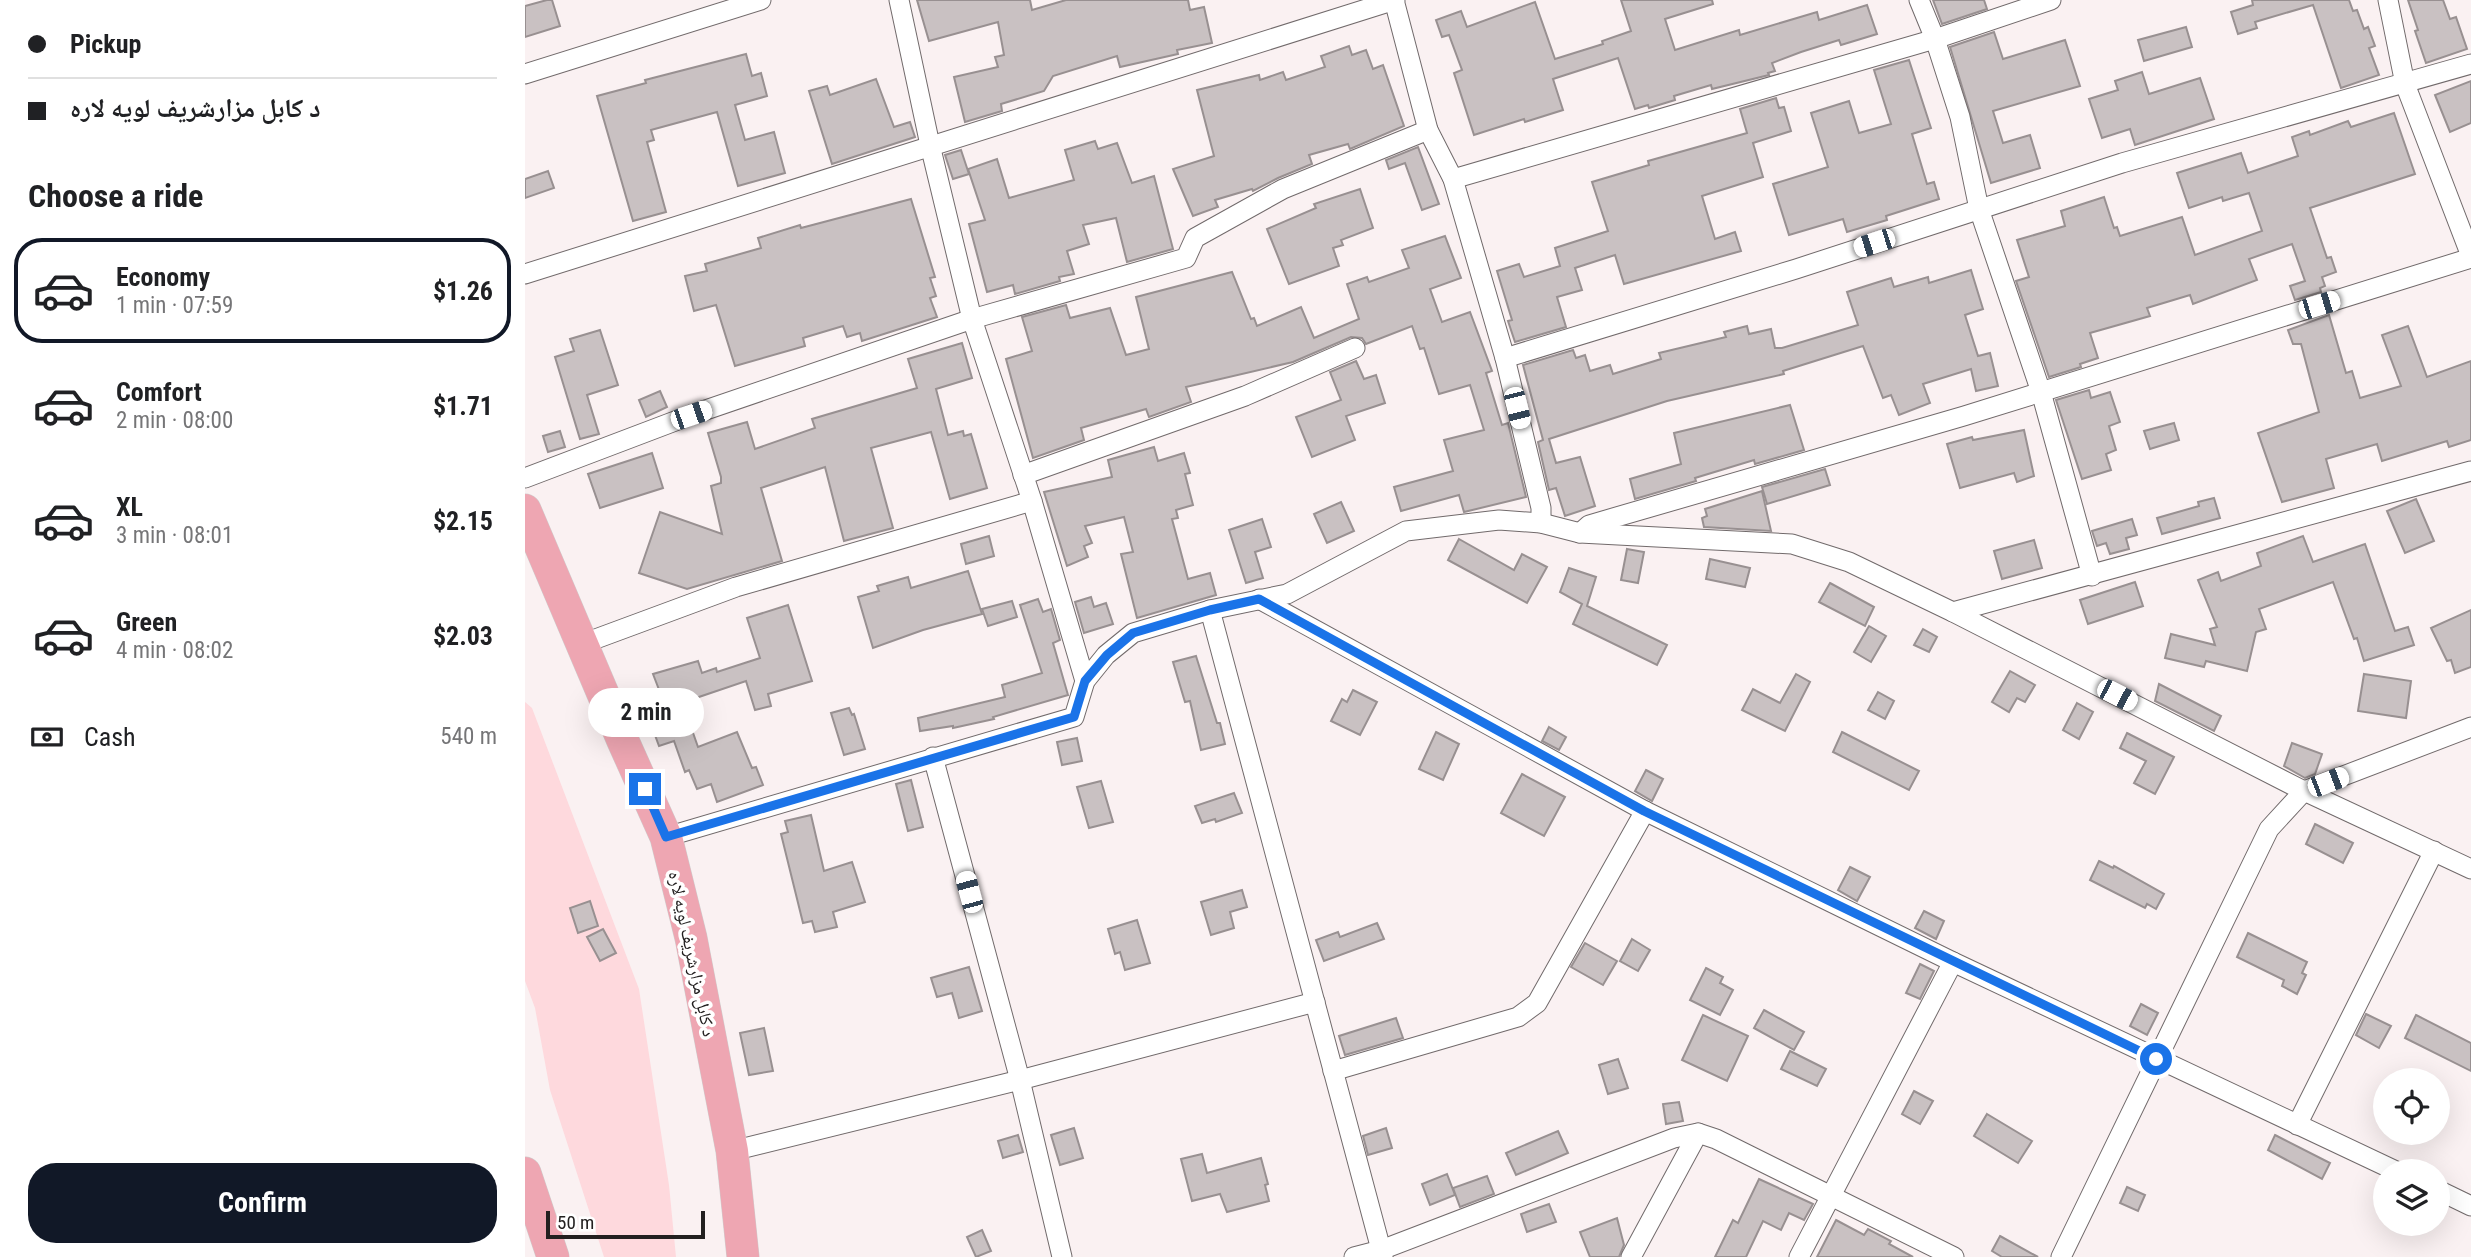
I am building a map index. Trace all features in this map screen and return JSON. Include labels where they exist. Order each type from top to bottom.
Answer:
[{"type":"highway","name":"د کابل مزارشریف لویه لاره","points":[[525,510],[666,837],[691,937],[732,1151],[743,1257]]},
{"type":"highway","points":[[525,1173],[553,1257]]},
{"type":"street","points":[[525,74],[761,0]]},
{"type":"street","points":[[899,0],[929,145],[972,319],[1032,501],[1085,681]]},
{"type":"street","points":[[525,274],[1394,0],[1428,130],[1453,179],[1505,358],[1541,508],[1541,523]]},
{"type":"street","points":[[1919,0],[1935,39],[1960,117],[1979,209],[2041,392],[2092,576]]},
{"type":"street","points":[[1453,179],[1935,39],[2052,0]]},
{"type":"street","points":[[1580,533],[1589,525],[2041,392],[2471,257],[2405,84],[2388,0]]},
{"type":"street","points":[[1505,358],[2122,163],[2471,64]]},
{"type":"street","points":[[525,478],[691,415],[972,319],[1186,258],[1195,238],[1283,189],[1428,130]]},
{"type":"street","points":[[1023,475],[1245,396],[1355,348]]},
{"type":"street","points":[[1953,612],[2471,471]]},
{"type":"street","points":[[582,645],[736,587],[1032,501]]},
{"type":"street","points":[[666,837],[1074,717],[1085,681],[1107,655],[1133,633],[1210,610],[1287,594],[1406,531],[1499,520],[1541,523],[1580,533],[1792,544],[1849,562],[2304,791],[2471,869]]},
{"type":"street","points":[[1259,599],[1644,811],[1953,962],[2373,1160]]},
{"type":"street","points":[[1210,610],[1382,1253]]},
{"type":"street","points":[[2061,1257],[2269,829],[2304,791],[2471,727]]},
{"type":"street","points":[[933,757],[1020,1080],[1062,1257]]},
{"type":"street","points":[[1333,1070],[1518,1017],[1537,1003],[1644,811]]},
{"type":"street","points":[[2297,1125],[2434,850]]},
{"type":"street","points":[[1799,1257],[1953,962]]},
{"type":"street","points":[[732,1151],[1020,1080],[1315,1002]]},
{"type":"street","points":[[1632,1257],[1698,1133]]},
{"type":"street","points":[[1354,1257],[1382,1253],[1674,1138],[1698,1133],[1716,1139],[1948,1256]]},
{"type":"street","points":[[2450,1196],[2471,1206]]},
{"type":"shaded area","points":[[525,702],[532,708],[639,989],[669,1185],[676,1257],[604,1257],[550,1090],[535,1008],[525,981]]},
{"type":"building","points":[[552,0],[560,26],[525,37],[525,6]]},
{"type":"building","points":[[917,0],[1030,0],[1032,10],[1066,0],[1188,0],[1190,10],[1204,7],[1212,43],[1120,67],[1117,56],[1053,76],[1044,91],[1001,104],[1002,111],[965,122],[954,77],[998,67],[995,57],[1004,55],[998,22],[929,41]]},
{"type":"building","points":[[1621,0],[1712,0],[1713,4],[1665,19],[1675,50],[1739,30],[1740,35],[1817,12],[1819,20],[1867,5],[1877,34],[1841,45],[1839,40],[1801,52],[1772,63],[1775,71],[1768,73],[1769,75],[1712,89],[1711,85],[1674,96],[1675,100],[1649,108],[1648,105],[1635,109],[1618,58],[1553,79],[1563,110],[1474,135],[1454,73],[1462,70],[1449,35],[1442,37],[1436,20],[1461,11],[1467,27],[1535,2],[1555,59],[1603,44],[1602,41],[1631,31]]},
{"type":"building","points":[[1933,0],[1984,0],[1987,9],[1942,24]]},
{"type":"building","points":[[2252,0],[2349,0],[2353,11],[2357,10],[2364,29],[2368,27],[2375,46],[2369,48],[2379,75],[2341,88],[2313,5],[2255,22],[2257,28],[2238,34],[2231,12],[2253,5]]},
{"type":"building","points":[[2408,0],[2443,0],[2450,19],[2456,17],[2467,49],[2426,63]]},
{"type":"building","points":[[2186,27],[2192,47],[2144,61],[2138,40]]},
{"type":"building","points":[[1994,32],[2003,59],[2065,40],[2080,86],[1993,111],[2003,143],[2030,135],[2040,168],[1991,183],[1950,47]]},
{"type":"building","points":[[1349,46],[1352,55],[1366,50],[1373,69],[1383,65],[1404,126],[1350,149],[1348,144],[1309,155],[1312,164],[1253,191],[1252,189],[1215,200],[1218,207],[1193,216],[1173,169],[1214,156],[1197,90],[1259,75],[1260,80],[1283,72],[1286,80],[1325,67],[1321,56]]},
{"type":"building","points":[[746,54],[752,76],[761,73],[767,96],[735,105],[745,140],[774,132],[785,173],[738,186],[717,112],[651,130],[654,140],[647,142],[666,212],[633,221],[597,96],[646,83],[645,80]]},
{"type":"building","points":[[1909,60],[1931,128],[1912,134],[1927,184],[1934,182],[1939,199],[1886,216],[1887,220],[1847,232],[1843,219],[1789,235],[1773,184],[1828,167],[1811,113],[1849,101],[1859,133],[1891,124],[1874,70]]},
{"type":"building","points":[[2142,72],[2149,94],[2200,78],[2214,119],[2135,145],[2130,129],[2102,138],[2089,99],[2118,90],[2115,81]]},
{"type":"building","points":[[876,79],[894,127],[910,122],[915,137],[832,164],[809,91],[827,86],[830,95]]},
{"type":"building","points":[[2471,81],[2471,123],[2450,132],[2435,95]]},
{"type":"building","points":[[1776,98],[1779,108],[1784,107],[1791,131],[1753,143],[1763,177],[1702,196],[1715,239],[1735,232],[1741,251],[1624,284],[1615,255],[1575,268],[1582,290],[1557,297],[1566,327],[1515,342],[1508,321],[1512,320],[1497,271],[1519,264],[1524,277],[1560,266],[1555,248],[1608,231],[1592,182],[1649,165],[1648,161],[1747,133],[1740,109]]},
{"type":"building","points":[[2394,113],[2415,174],[2310,208],[2327,258],[2331,257],[2336,272],[2322,277],[2325,286],[2320,288],[2321,292],[2295,300],[2290,286],[2305,281],[2292,244],[2249,259],[2257,280],[2193,304],[2190,295],[2147,308],[2150,316],[2090,333],[2098,358],[2080,364],[2081,367],[2049,377],[2016,281],[2029,277],[2017,240],[2065,226],[2061,211],[2104,197],[2114,228],[2117,227],[2120,236],[2182,217],[2195,255],[2262,231],[2249,193],[2223,201],[2222,197],[2189,208],[2177,173],[2241,153],[2248,173],[2298,156],[2292,137],[2309,131],[2310,135],[2348,121],[2351,127]]},
{"type":"building","points":[[1095,141],[1098,149],[1117,143],[1132,183],[1154,176],[1173,249],[1127,262],[1116,218],[1083,225],[1089,244],[1067,251],[1074,274],[1059,277],[1060,281],[1015,294],[1013,285],[987,292],[969,224],[985,220],[968,169],[997,159],[1009,198],[1074,180],[1065,150]]},
{"type":"building","points":[[1418,147],[1439,204],[1422,210],[1405,163],[1389,169],[1386,160]]},
{"type":"building","points":[[961,150],[969,174],[953,179],[945,155]]},
{"type":"building","points":[[548,171],[554,188],[525,198],[525,179]]},
{"type":"building","points":[[1360,189],[1373,228],[1341,240],[1343,245],[1333,248],[1339,266],[1289,284],[1267,229],[1316,208],[1314,204]]},
{"type":"building","points":[[911,199],[935,277],[930,278],[936,296],[930,298],[937,317],[862,341],[860,333],[847,337],[843,326],[803,338],[805,346],[735,366],[716,305],[694,311],[685,276],[707,271],[705,264],[761,248],[758,238],[800,225],[801,228]]},
{"type":"building","points":[[1445,236],[1461,278],[1430,289],[1442,322],[1470,312],[1492,371],[1486,373],[1502,425],[1508,423],[1526,497],[1464,512],[1459,495],[1401,511],[1394,487],[1453,471],[1444,440],[1484,430],[1470,385],[1439,394],[1424,348],[1420,349],[1412,326],[1366,344],[1362,338],[1351,337],[1293,362],[1186,387],[1191,402],[1149,417],[1146,409],[1081,428],[1084,440],[1033,458],[1006,359],[1032,351],[1022,317],[1066,305],[1070,318],[1110,308],[1126,355],[1149,349],[1136,297],[1232,272],[1251,319],[1254,318],[1257,326],[1301,307],[1314,338],[1359,319],[1347,284],[1367,277],[1369,282],[1409,268],[1402,250]]},
{"type":"building","points":[[1971,270],[1983,309],[1965,315],[1978,356],[1990,353],[1998,386],[1976,391],[1971,369],[1923,384],[1930,403],[1899,415],[1891,395],[1883,398],[1863,346],[1783,371],[1784,374],[1667,401],[1549,439],[1556,463],[1580,457],[1595,506],[1565,516],[1556,488],[1549,490],[1538,442],[1543,440],[1523,365],[1573,350],[1576,358],[1585,355],[1590,371],[1610,365],[1613,374],[1661,359],[1659,353],[1726,337],[1724,332],[1747,326],[1749,334],[1771,329],[1775,348],[1782,348],[1858,325],[1847,292],[1891,278],[1894,287],[1928,277],[1929,283]]},
{"type":"building","points":[[2329,315],[2346,373],[2352,371],[2360,398],[2401,386],[2382,335],[2408,326],[2427,377],[2471,361],[2471,440],[2449,447],[2447,441],[2382,461],[2377,444],[2326,459],[2334,488],[2282,502],[2258,433],[2319,412],[2301,344],[2293,344],[2288,330]]},
{"type":"building","points":[[600,330],[618,385],[587,395],[599,434],[580,439],[555,357],[574,351],[570,339]]},
{"type":"building","points":[[962,343],[972,378],[936,389],[948,435],[963,431],[964,436],[971,434],[987,488],[950,499],[931,432],[871,448],[893,528],[844,541],[825,467],[761,488],[782,561],[687,589],[639,573],[660,512],[722,534],[711,486],[721,483],[721,477],[708,433],[747,422],[755,449],[815,428],[812,419],[917,388],[908,359]]},
{"type":"building","points":[[1356,361],[1364,379],[1376,375],[1385,403],[1346,416],[1355,440],[1312,457],[1296,417],[1341,400],[1330,372]]},
{"type":"building","points":[[2089,390],[2091,398],[2110,392],[2120,422],[2109,426],[2116,450],[2106,454],[2111,470],[2082,479],[2056,400]]},
{"type":"building","points":[[660,391],[667,407],[646,417],[639,400]]},
{"type":"building","points":[[1790,405],[1804,450],[1755,464],[1754,460],[1635,499],[1630,479],[1681,464],[1674,433]]},
{"type":"building","points":[[2174,423],[2179,440],[2150,449],[2144,431]]},
{"type":"building","points":[[2024,430],[2034,476],[2017,482],[2014,473],[1960,488],[1947,444],[1972,437],[1973,440]]},
{"type":"building","points":[[560,431],[565,447],[548,452],[543,436]]},
{"type":"building","points":[[1154,447],[1158,461],[1184,453],[1190,473],[1185,474],[1193,505],[1176,510],[1178,518],[1172,519],[1188,579],[1210,573],[1216,595],[1137,618],[1121,554],[1133,552],[1124,517],[1085,526],[1092,543],[1084,546],[1088,557],[1067,566],[1044,492],[1112,477],[1108,460]]},
{"type":"building","points":[[652,453],[663,488],[600,508],[588,474]]},
{"type":"building","points":[[1825,469],[1830,485],[1767,504],[1762,487]]},
{"type":"building","points":[[1762,491],[1771,531],[1704,527],[1702,518],[1707,516],[1705,509]]},
{"type":"building","points":[[2214,498],[2220,518],[2162,534],[2157,518],[2199,506],[2198,502]]},
{"type":"building","points":[[2416,499],[2434,541],[2405,553],[2387,511]]},
{"type":"building","points":[[1341,502],[1354,531],[1327,543],[1314,514]]},
{"type":"building","points":[[1262,519],[1271,547],[1255,552],[1263,578],[1246,583],[1229,530]]},
{"type":"building","points":[[2132,519],[2137,535],[2126,538],[2129,549],[2110,554],[2106,543],[2097,546],[2092,531]]},
{"type":"building","points":[[989,536],[994,556],[966,564],[961,544]]},
{"type":"building","points":[[2303,536],[2313,562],[2365,544],[2395,631],[2408,627],[2414,645],[2364,661],[2333,582],[2259,609],[2266,629],[2256,632],[2247,671],[2206,661],[2204,667],[2165,658],[2171,634],[2215,645],[2210,629],[2217,627],[2198,580],[2218,572],[2221,581],[2261,566],[2257,553]]},
{"type":"building","points":[[1459,539],[1514,570],[1522,554],[1547,567],[1527,603],[1448,560]]},
{"type":"building","points":[[2034,540],[2042,568],[2002,579],[1994,551]]},
{"type":"building","points":[[1627,549],[1644,552],[1638,583],[1621,580]]},
{"type":"building","points":[[1710,559],[1750,568],[1745,587],[1706,579]]},
{"type":"building","points":[[1569,568],[1596,577],[1587,606],[1667,645],[1657,665],[1573,624],[1582,604],[1560,592]]},
{"type":"building","points":[[968,571],[982,614],[923,630],[873,648],[858,597],[879,591],[877,586],[908,577],[911,588]]},
{"type":"building","points":[[2135,582],[2143,606],[2088,624],[2080,600]]},
{"type":"building","points":[[1830,583],[1874,607],[1865,626],[1819,602]]},
{"type":"building","points":[[1091,597],[1094,607],[1106,603],[1113,624],[1084,633],[1075,602]]},
{"type":"building","points":[[1038,599],[1043,612],[1051,609],[1060,640],[1053,643],[1068,695],[993,717],[994,719],[953,728],[920,731],[918,718],[1005,697],[1002,685],[1042,673],[1020,605]]},
{"type":"building","points":[[1012,601],[1017,617],[988,626],[982,609]]},
{"type":"building","points":[[788,605],[812,681],[768,694],[771,706],[755,710],[746,681],[696,698],[698,705],[685,710],[698,747],[737,732],[752,768],[756,767],[763,785],[717,802],[711,784],[697,789],[689,770],[685,772],[674,741],[659,746],[648,716],[666,708],[653,674],[698,661],[702,673],[716,668],[717,672],[760,658],[747,618]]},
{"type":"building","points":[[2471,610],[2471,667],[2455,673],[2451,660],[2447,661],[2431,628]]},
{"type":"building","points":[[1869,626],[1886,636],[1871,662],[1854,652]]},
{"type":"building","points":[[1923,629],[1937,637],[1929,652],[1914,645]]},
{"type":"building","points":[[1196,656],[1225,744],[1201,750],[1190,701],[1185,702],[1173,662]]},
{"type":"building","points":[[2010,671],[2035,685],[2025,702],[2017,698],[2009,712],[1992,702]]},
{"type":"building","points":[[1796,674],[1810,682],[1785,731],[1742,710],[1753,689],[1780,703]]},
{"type":"building","points":[[2364,674],[2411,681],[2406,718],[2358,711]]},
{"type":"building","points":[[2159,684],[2221,716],[2214,731],[2155,701]]},
{"type":"building","points":[[1353,690],[1377,702],[1360,735],[1331,721],[1342,699],[1347,702]]},
{"type":"building","points":[[1878,692],[1894,701],[1885,719],[1868,710]]},
{"type":"building","points":[[2077,703],[2093,712],[2079,739],[2063,730]]},
{"type":"building","points":[[849,708],[852,715],[854,714],[865,749],[844,755],[831,713]]},
{"type":"building","points":[[1549,727],[1566,737],[1559,750],[1542,741]]},
{"type":"building","points":[[1436,732],[1459,744],[1443,780],[1419,769]]},
{"type":"building","points":[[1842,732],[1919,771],[1909,790],[1833,752]]},
{"type":"building","points":[[2127,733],[2174,757],[2155,794],[2134,783],[2146,761],[2120,748]]},
{"type":"building","points":[[1077,738],[1082,761],[1062,765],[1057,742]]},
{"type":"building","points":[[2292,743],[2322,754],[2315,774],[2305,778],[2284,766]]},
{"type":"building","points":[[1646,770],[1663,779],[1652,801],[1635,791]]},
{"type":"building","points":[[1522,774],[1565,797],[1544,836],[1501,813]]},
{"type":"building","points":[[911,780],[923,827],[908,831],[896,784]]},
{"type":"building","points":[[1101,781],[1113,822],[1089,828],[1077,787]]},
{"type":"building","points":[[1234,793],[1242,813],[1216,822],[1215,819],[1202,823],[1195,806]]},
{"type":"building","points":[[811,815],[824,871],[852,862],[865,902],[833,912],[837,927],[815,932],[812,921],[803,923],[781,834],[788,832],[785,821]]},
{"type":"building","points":[[2315,824],[2353,843],[2343,863],[2306,844]]},
{"type":"building","points":[[2099,861],[2113,868],[2114,866],[2164,894],[2156,909],[2147,904],[2145,908],[2090,880]]},
{"type":"building","points":[[1850,867],[1870,877],[1857,901],[1838,890]]},
{"type":"building","points":[[1242,890],[1247,907],[1230,912],[1234,928],[1211,935],[1201,902]]},
{"type":"building","points":[[590,901],[598,926],[578,933],[570,908]]},
{"type":"building","points":[[1924,911],[1944,921],[1936,939],[1915,928]]},
{"type":"building","points":[[1137,920],[1150,963],[1125,970],[1120,952],[1115,954],[1108,929]]},
{"type":"building","points":[[1377,923],[1384,939],[1324,961],[1316,940],[1338,932],[1340,937]]},
{"type":"building","points":[[603,929],[616,953],[600,961],[587,937]]},
{"type":"building","points":[[2248,933],[2307,962],[2302,973],[2306,975],[2297,994],[2282,986],[2284,980],[2237,957]]},
{"type":"building","points":[[1632,939],[1650,950],[1638,971],[1620,961]]},
{"type":"building","points":[[1585,943],[1617,961],[1603,985],[1571,967]]},
{"type":"building","points":[[1920,964],[1934,971],[1920,999],[1906,993]]},
{"type":"building","points":[[969,967],[982,1011],[959,1018],[952,993],[937,997],[931,978]]},
{"type":"building","points":[[1706,968],[1723,977],[1720,983],[1733,990],[1720,1015],[1690,1000]]},
{"type":"building","points":[[2141,1004],[2158,1013],[2147,1035],[2130,1026]]},
{"type":"building","points":[[1764,1010],[1804,1032],[1794,1050],[1754,1028]]},
{"type":"building","points":[[2366,1014],[2391,1026],[2379,1048],[2356,1035]]},
{"type":"building","points":[[1703,1015],[1748,1036],[1727,1081],[1682,1060]]},
{"type":"building","points":[[2416,1015],[2471,1043],[2471,1071],[2405,1038]]},
{"type":"building","points":[[1396,1018],[1403,1038],[1345,1055],[1339,1036]]},
{"type":"building","points":[[764,1028],[773,1071],[749,1075],[740,1033]]},
{"type":"building","points":[[1790,1051],[1826,1069],[1817,1086],[1781,1069]]},
{"type":"building","points":[[1618,1059],[1628,1088],[1608,1094],[1599,1065]]},
{"type":"building","points":[[1914,1091],[1933,1101],[1920,1124],[1902,1114]]},
{"type":"building","points":[[1679,1102],[1683,1121],[1666,1124],[1663,1104]]},
{"type":"building","points":[[1987,1114],[2032,1141],[2018,1163],[1974,1136]]},
{"type":"building","points":[[1074,1128],[1083,1158],[1060,1165],[1051,1135]]},
{"type":"building","points":[[1386,1128],[1392,1148],[1368,1155],[1363,1136]]},
{"type":"building","points":[[1558,1131],[1568,1153],[1516,1175],[1506,1153]]},
{"type":"building","points":[[1018,1135],[1023,1152],[1003,1158],[998,1141]]},
{"type":"building","points":[[2275,1135],[2330,1163],[2322,1179],[2268,1150]]},
{"type":"building","points":[[1202,1154],[1207,1173],[1261,1158],[1268,1184],[1265,1185],[1269,1201],[1227,1212],[1220,1194],[1192,1201],[1181,1159]]},
{"type":"building","points":[[1447,1174],[1455,1195],[1430,1205],[1422,1184]]},
{"type":"building","points":[[1487,1176],[1494,1194],[1460,1207],[1453,1188]]},
{"type":"building","points":[[1759,1179],[1813,1204],[1804,1220],[1789,1213],[1781,1230],[1763,1221],[1746,1257],[1715,1257],[1733,1220],[1738,1223]]},
{"type":"building","points":[[2127,1187],[2145,1195],[2138,1211],[2120,1203]]},
{"type":"building","points":[[1549,1204],[1556,1222],[1527,1232],[1521,1214]]},
{"type":"building","points":[[1617,1218],[1624,1245],[1619,1257],[1590,1257],[1580,1232]]},
{"type":"building","points":[[1836,1220],[1864,1235],[1868,1229],[1913,1257],[1817,1257]]},
{"type":"building","points":[[982,1230],[991,1251],[976,1257],[967,1237]]},
{"type":"building","points":[[2000,1236],[2038,1257],[2002,1257],[1992,1251]]},
{"type":"route","points":[[645,789],[666,837],[1074,717],[1085,681],[1107,655],[1133,633],[1210,610],[1259,599],[1644,811],[2156,1059]]}]
